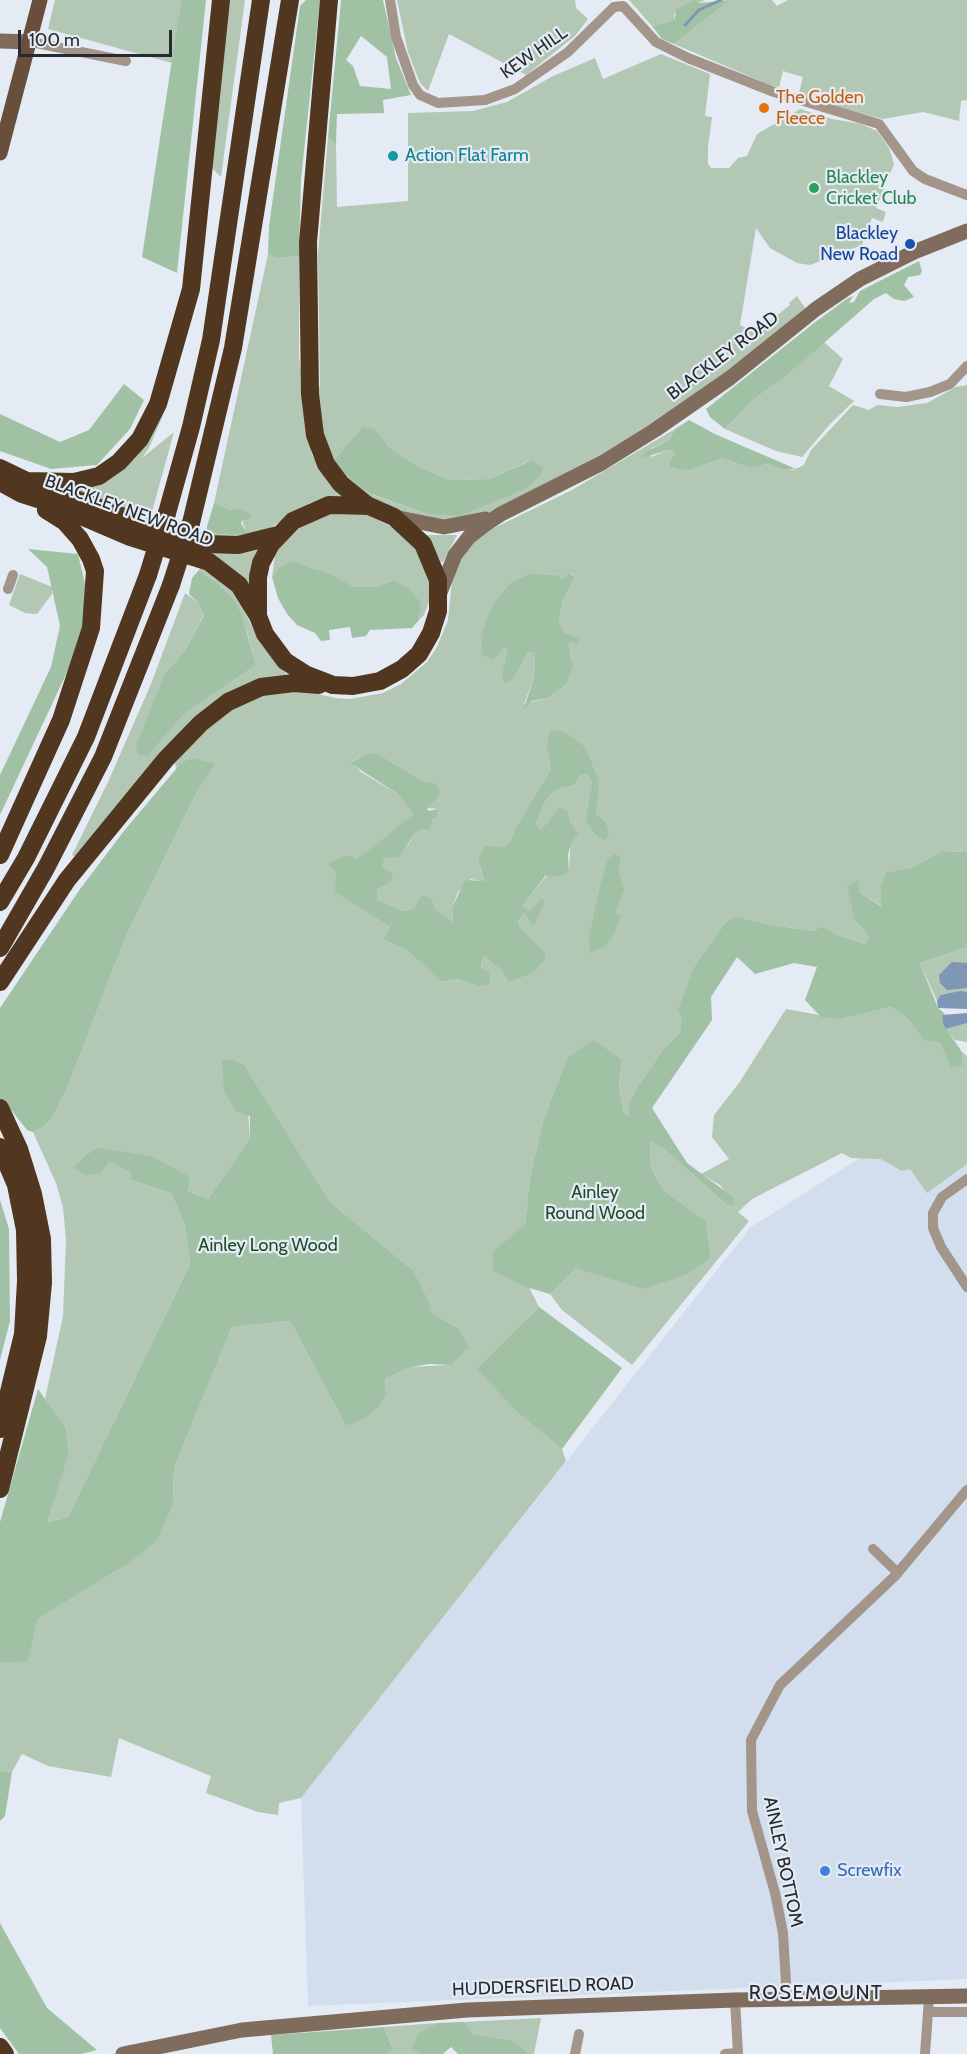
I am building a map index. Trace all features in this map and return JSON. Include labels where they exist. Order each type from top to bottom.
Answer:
[{"type":"highway","points":[[24,487],[74,482],[99,476],[119,462],[140,439],[158,404],[191,289],[221,0]]},
{"type":"highway","points":[[0,902],[26,858],[86,736],[148,575],[167,513],[191,428],[211,340],[261,0]]},
{"type":"highway","points":[[0,948],[46,868],[103,756],[171,585],[191,523],[233,348],[290,0]]},
{"type":"highway","points":[[329,0],[308,242],[310,394],[315,435],[326,464],[341,484],[369,506]]},
{"type":"highway","name":"BLACKLEY NEW ROAD","points":[[0,468],[24,487],[53,504],[130,537],[209,562],[239,585],[258,616],[265,634],[285,661],[307,675],[333,685],[353,686],[388,678],[419,654],[431,633],[438,611],[439,595],[436,572],[427,550],[418,537],[394,517],[369,506],[342,504],[323,507],[293,521],[278,535],[266,552],[259,570],[258,616]]},
{"type":"highway","name":"BLACKLEY NEW ROAD","points":[[0,482],[24,487],[207,544],[238,545],[278,535]]},
{"type":"highway","points":[[0,855],[61,720],[80,667],[91,628],[94,583],[92,559],[80,539],[24,487]]},
{"type":"highway","points":[[0,982],[67,880],[166,759],[201,723],[228,702],[261,687],[294,683],[333,685]]},
{"type":"highway","points":[[0,1108],[19,1149],[33,1194],[42,1239],[23,1334],[0,1429]]},
{"type":"highway","points":[[0,1147],[16,1185],[34,1282],[38,1336],[0,1489]]},
{"type":"highway","points":[[0,1172],[18,1240],[15,1369]]},
{"type":"highway","points":[[0,2047],[5,2054]]},
{"type":"main road","points":[[0,153],[31,42],[40,0]]},
{"type":"street","name":"KEW HILL","points":[[390,0],[396,37],[413,85],[420,95],[438,103],[485,100],[515,89],[568,52],[614,3]]},
{"type":"street","points":[[614,3],[623,6],[656,42],[688,58],[774,92],[879,124],[913,171],[925,179],[967,195]]},
{"type":"street","points":[[0,41],[31,42],[126,61]]},
{"type":"street","name":"BLACKLEY ROAD","points":[[439,595],[452,561],[461,546],[475,531],[501,514],[593,468],[655,430],[730,378],[816,309],[860,279],[914,252],[967,231]]},
{"type":"street","points":[[880,394],[906,397],[930,392],[950,384],[967,366]]},
{"type":"street","name":"BLACKLEY ROAD","points":[[394,517],[444,527],[467,524],[501,514]]},
{"type":"street","points":[[967,1179],[942,1197],[933,1213],[933,1228],[941,1247],[967,1287]]},
{"type":"street","name":"AINLEY BOTTOM","points":[[788,2000],[783,1933],[775,1893],[752,1811],[751,1740],[780,1685],[898,1573],[967,1490]]},
{"type":"street","points":[[873,1549],[898,1573]]},
{"type":"street","name":"HUDDERSFIELD ROAD","points":[[929,2005],[967,1996]]},
{"type":"street","points":[[725,2054],[738,2053],[735,2000]]},
{"type":"street","name":"HUDDERSFIELD ROAD","points":[[123,2054],[242,2030],[467,2010],[788,2000],[929,2005],[967,2012]]},
{"type":"street","points":[[925,2054],[929,2005]]},
{"type":"street","points":[[575,2054],[579,2034]]},
{"type":"shaded area","points":[[967,1090],[967,1979],[308,2006],[301,1798],[751,1227]]},
{"type":"green space","points":[[55,0],[181,0],[172,63],[48,29]]},
{"type":"green space","points":[[181,0],[206,0],[177,273],[142,257]]},
{"type":"green space","points":[[227,0],[245,0],[221,177],[211,167]]},
{"type":"green space","points":[[306,0],[320,0],[301,180],[299,256],[276,258],[268,254],[269,226],[300,6]]},
{"type":"green space","points":[[341,0],[383,0],[396,58],[411,95],[383,100],[384,113],[337,114],[336,144],[328,137]],"holes":[[[361,36],[387,57],[391,89],[360,86],[353,66],[346,60]]]},
{"type":"green space","points":[[397,0],[575,0],[576,8],[588,19],[575,36],[526,75],[449,34],[428,91],[420,83],[408,52]]},
{"type":"green space","points":[[629,0],[705,0],[674,14],[674,20],[652,26]]},
{"type":"green space","points":[[694,0],[699,3],[730,0],[674,44],[662,39],[652,26],[674,20],[677,9]]},
{"type":"green space","points":[[730,0],[772,0],[777,6],[788,0],[967,0],[967,100],[961,101],[959,121],[923,112],[883,119],[809,99],[799,93],[803,77],[783,71],[779,87],[770,85],[674,44]]},
{"type":"green space","points":[[661,54],[710,74],[705,116],[712,117],[708,147],[708,164],[711,168],[729,168],[738,158],[747,156],[757,134],[800,109],[832,119],[861,124],[877,131],[889,148],[894,164],[876,208],[886,212],[883,222],[872,218],[862,245],[810,265],[797,263],[770,248],[756,228],[740,325],[755,333],[790,305],[789,303],[797,296],[805,308],[734,367],[674,410],[575,471],[492,512],[462,523],[416,519],[363,494],[351,484],[328,456],[315,401],[320,385],[318,253],[328,137],[336,144],[337,207],[408,201],[408,113],[473,111],[507,102],[553,76],[595,58],[603,79]],"holes":[[[375,429],[389,447],[416,465],[449,480],[489,479],[531,460],[525,489],[425,513],[373,495]]]},
{"type":"green space","points":[[268,254],[276,258],[299,256],[299,357],[312,455],[321,470],[345,497],[310,503],[264,532],[237,539],[204,536],[205,533],[232,535],[246,532],[242,520],[231,510],[214,503]]},
{"type":"green space","points":[[919,261],[922,271],[920,275],[908,277],[904,285],[914,297],[904,301],[894,299],[886,293],[874,299],[785,377],[753,400],[725,429],[710,417],[706,409],[814,323],[848,298],[853,296],[849,303],[854,302],[860,291]]},
{"type":"green space","points":[[824,342],[843,359],[829,386],[854,401],[830,424],[802,457],[776,451],[725,429],[753,400],[785,377]]},
{"type":"green space","points":[[124,384],[144,400],[130,429],[97,465],[51,469],[0,451],[0,414],[60,442],[89,430]]},
{"type":"green space","points":[[967,385],[967,852],[942,851],[913,867],[886,872],[881,884],[882,906],[859,892],[855,920],[869,937],[864,944],[838,935],[822,926],[813,931],[766,924],[735,916],[725,923],[695,965],[680,1032],[662,1051],[638,1086],[629,1117],[623,1111],[619,1084],[622,1060],[567,1058],[543,1121],[530,1177],[525,1224],[493,1253],[493,1271],[529,1287],[539,1307],[478,1369],[518,1413],[562,1449],[566,1461],[301,1798],[279,1803],[278,1815],[258,1812],[206,1793],[211,1776],[119,1738],[111,1777],[48,1766],[22,1754],[12,1772],[0,1771],[0,1663],[28,1660],[38,1619],[126,1565],[173,1504],[174,1468],[232,1327],[290,1321],[346,1426],[386,1394],[385,1379],[411,1367],[450,1365],[458,1328],[430,1313],[428,1299],[414,1271],[330,1202],[245,1066],[250,1138],[208,1199],[187,1191],[151,1156],[99,1149],[85,1155],[79,1161],[109,1162],[132,1172],[131,1180],[171,1193],[185,1225],[190,1264],[68,1517],[46,1522],[69,1453],[66,1428],[45,1399],[63,1316],[66,1240],[63,1207],[56,1183],[33,1132],[45,1126],[54,1114],[68,1086],[126,936],[196,794],[214,765],[193,758],[176,768],[175,763],[197,737],[227,710],[263,692],[308,692],[350,699],[383,693],[401,684],[427,662],[437,647],[448,620],[452,581],[463,555],[473,543],[488,531],[572,490],[675,429],[669,440],[652,448],[651,457],[669,450],[677,451],[670,461],[670,467],[691,470],[722,458],[750,468],[768,464],[793,470],[804,465],[811,450],[853,405],[869,410],[877,405],[897,407],[927,403],[956,387]],"holes":[[[530,573],[557,575],[562,579],[571,573],[575,577],[563,601],[559,620],[564,632],[579,638],[569,642],[572,659],[566,685],[547,698],[524,704],[534,678],[535,654],[528,652],[515,677],[508,649],[504,647],[494,661],[488,657],[489,615],[492,605],[510,583]],[[547,750],[592,764],[596,814],[605,821],[604,841],[595,835],[585,820],[592,782],[588,774],[580,776],[574,785],[555,790],[545,802],[536,823],[540,829],[568,812],[571,824],[569,873],[547,875],[523,906],[530,911],[545,901],[534,926],[524,913],[518,921],[520,927],[546,953],[503,972],[484,956],[477,986],[458,979],[441,982],[407,950],[382,939],[390,927],[336,892],[336,873],[329,863],[355,861],[415,814],[398,794],[361,772],[351,762],[366,754],[377,753],[422,781],[435,783],[437,799],[427,808],[437,809],[438,816],[416,832],[408,845],[392,858],[384,859],[381,867],[391,882],[377,890],[377,900],[404,911],[414,908],[423,895],[434,909],[453,922],[452,908],[458,892],[471,879],[484,882],[478,858],[485,847],[504,847],[511,840],[515,829],[551,769]]]},
{"type":"green space","points":[[160,411],[164,413],[149,448],[142,458],[174,432],[150,519],[61,486],[83,484]]},
{"type":"green space","points":[[689,420],[715,434],[796,469],[782,469],[768,464],[750,468],[722,458],[691,470],[679,469],[670,467],[670,461],[676,452],[669,450],[641,458],[642,454],[669,440],[675,429]]},
{"type":"green space","points":[[363,427],[375,429],[389,447],[416,465],[449,480],[489,479],[532,460],[543,468],[540,476],[525,489],[459,516],[425,513],[374,495],[359,486],[333,462]]},
{"type":"green space","points":[[214,503],[231,510],[239,508],[250,514],[251,518],[242,520],[241,523],[247,533],[232,535],[205,533]]},
{"type":"green space","points":[[328,514],[368,515],[394,528],[411,541],[429,574],[431,597],[424,615],[419,620],[421,611],[394,580],[376,587],[354,587],[310,567],[278,568],[272,577],[275,555],[280,546],[296,530]]},
{"type":"green space","points":[[426,535],[457,535],[443,562],[441,562]]},
{"type":"green space","points":[[259,547],[249,586],[203,548]]},
{"type":"green space","points":[[28,549],[78,554],[85,584],[85,622],[76,653],[0,815],[0,775],[51,667],[60,626],[47,567]]},
{"type":"green space","points":[[293,561],[331,575],[354,587],[376,587],[394,580],[409,589],[419,601],[421,611],[419,620],[412,628],[370,630],[366,636],[352,638],[350,627],[329,630],[330,640],[321,641],[315,633],[297,625],[287,614],[278,598],[272,577],[278,568]]},
{"type":"green space","points":[[202,566],[232,587],[261,644],[288,676],[250,684],[76,857],[72,855],[108,782],[151,684],[185,593],[198,602],[204,614],[184,652],[165,673],[148,756],[184,714],[256,665],[247,632],[234,599],[199,570]]},
{"type":"green space","points":[[199,570],[234,599],[242,616],[256,665],[184,714],[148,756],[138,755],[136,746],[165,673],[184,652],[204,615],[198,602],[189,594],[192,578]]},
{"type":"green space","points":[[530,573],[557,575],[562,579],[570,573],[575,577],[563,601],[559,620],[564,632],[579,638],[577,643],[569,643],[573,666],[566,685],[547,698],[532,701],[523,710],[534,678],[535,654],[528,652],[515,677],[505,684],[502,675],[508,649],[504,647],[494,661],[482,654],[482,642],[483,630],[492,605],[510,583]]},
{"type":"green space","points":[[20,574],[52,587],[52,594],[37,614],[25,613],[9,605]]},
{"type":"green space","points":[[553,730],[566,733],[585,747],[599,781],[596,814],[605,821],[609,835],[604,841],[595,835],[585,820],[592,782],[588,774],[580,776],[574,785],[555,790],[545,802],[536,823],[540,829],[547,824],[560,807],[568,812],[571,824],[578,833],[571,843],[568,855],[569,873],[551,877],[546,875],[523,906],[530,911],[541,899],[545,901],[534,927],[524,913],[518,921],[520,927],[546,953],[545,959],[534,972],[509,982],[503,972],[484,956],[481,967],[489,972],[490,984],[477,986],[458,979],[441,982],[407,950],[382,939],[390,927],[335,892],[336,873],[328,863],[344,856],[352,856],[356,860],[414,814],[398,794],[350,763],[366,754],[377,753],[422,781],[435,783],[440,790],[437,799],[427,808],[429,811],[437,809],[438,816],[432,820],[429,830],[423,829],[416,832],[399,857],[384,859],[382,867],[393,875],[391,882],[377,890],[377,900],[404,911],[414,908],[422,895],[431,898],[435,909],[453,922],[452,908],[465,880],[484,881],[478,858],[485,846],[504,847],[511,840],[515,829],[551,769],[547,750],[549,733]]},
{"type":"green space","points":[[193,758],[215,764],[196,794],[126,936],[68,1086],[54,1114],[45,1126],[33,1132],[27,1130],[12,1111],[0,1103],[0,1008],[80,889],[124,831],[181,763]]},
{"type":"green space","name":"Ainley Round Wood","points":[[942,851],[967,852],[967,947],[920,963],[938,1008],[945,1014],[942,1015],[943,1024],[962,1052],[962,1066],[951,1067],[941,1043],[924,1041],[908,1019],[891,1007],[841,1019],[821,1017],[805,1000],[817,967],[794,963],[755,974],[737,957],[711,997],[712,1020],[652,1108],[687,1163],[733,1197],[734,1205],[727,1205],[664,1149],[650,1141],[650,1165],[663,1190],[706,1221],[711,1258],[690,1273],[643,1289],[576,1268],[550,1294],[526,1287],[493,1271],[493,1252],[525,1224],[530,1177],[543,1121],[567,1058],[593,1040],[622,1060],[619,1084],[623,1111],[629,1117],[629,1104],[638,1086],[662,1051],[680,1032],[682,1017],[678,1010],[695,965],[725,923],[735,916],[766,924],[813,931],[822,926],[838,935],[864,944],[869,937],[855,920],[847,886],[858,880],[859,892],[881,906],[881,884],[886,872],[913,867]]},
{"type":"green space","points":[[615,854],[620,857],[619,871],[624,890],[615,912],[621,916],[613,936],[603,947],[590,953],[589,937],[600,887],[608,859]]},
{"type":"green space","points":[[967,947],[967,963],[956,964],[963,988],[967,988],[967,992],[940,995],[937,1001],[920,963]]},
{"type":"green space","points":[[891,1007],[908,1019],[924,1041],[941,1043],[962,1065],[962,1052],[967,1056],[967,1164],[927,1193],[910,1169],[902,1171],[881,1159],[851,1158],[842,1153],[752,1199],[738,1212],[749,1221],[632,1365],[562,1310],[550,1294],[576,1268],[690,1273],[711,1258],[706,1221],[663,1190],[650,1165],[650,1141],[664,1149],[727,1205],[734,1205],[720,1185],[701,1174],[729,1159],[712,1137],[714,1115],[739,1083],[786,1009],[841,1019]]},
{"type":"green space","points":[[967,1023],[967,1042],[955,1040],[946,1029]]},
{"type":"green space","name":"Ainley Long Wood","points":[[232,1059],[245,1066],[330,1202],[414,1271],[428,1299],[431,1313],[458,1328],[469,1347],[451,1365],[429,1364],[411,1367],[385,1379],[386,1394],[378,1407],[365,1418],[346,1426],[290,1321],[232,1327],[174,1468],[173,1504],[156,1541],[126,1565],[38,1619],[28,1661],[0,1663],[0,1522],[38,1389],[66,1428],[69,1453],[47,1522],[68,1517],[190,1264],[185,1225],[171,1193],[131,1180],[131,1172],[109,1162],[100,1173],[87,1175],[73,1168],[85,1155],[99,1148],[151,1156],[190,1177],[187,1191],[208,1199],[250,1138],[250,1116],[236,1111],[224,1092],[222,1061]]},
{"type":"green space","points":[[0,1200],[9,1229],[10,1321],[0,1360]]},
{"type":"green space","points":[[539,1307],[622,1368],[562,1449],[518,1413],[477,1369]]},
{"type":"green space","points":[[0,1771],[12,1772],[5,1816],[0,1821]]},
{"type":"green space","points":[[0,1923],[47,2008],[97,2050],[81,2054],[19,2054],[0,2028]]},
{"type":"green space","points":[[541,2018],[534,2054],[529,2054],[515,2041],[473,2034],[464,2022]]},
{"type":"green space","points":[[464,2022],[473,2034],[515,2041],[529,2054],[458,2054],[451,2047],[443,2054],[420,2054],[411,2049],[418,2034],[437,2023]]},
{"type":"green space","points":[[437,2023],[418,2035],[412,2049],[420,2054],[388,2054],[393,2048],[384,2027]]},
{"type":"green space","points":[[384,2027],[393,2049],[388,2054],[273,2054],[271,2035]]},
{"type":"water","points":[[952,962],[967,963],[967,988],[947,990],[940,983],[939,975]]},
{"type":"water","points":[[967,992],[967,1009],[938,1008],[937,1001],[940,995]]},
{"type":"water","points":[[967,1013],[967,1023],[946,1029],[943,1024],[942,1015]]},
{"type":"waterway","points":[[685,25],[699,10],[721,0]]},
{"type":"place","name":"The Golden Fleece","points":[[764,108]]},
{"type":"place","name":"Action Flat Farm","points":[[393,156]]},
{"type":"place","name":"Blackley Cricket Club","points":[[814,188]]},
{"type":"place","name":"Blackley New Road","points":[[910,244]]},
{"type":"place","name":"Screwfix","points":[[825,1871]]},
{"type":"district","name":"ROSEMOUNT","points":[[816,1993]]}]
